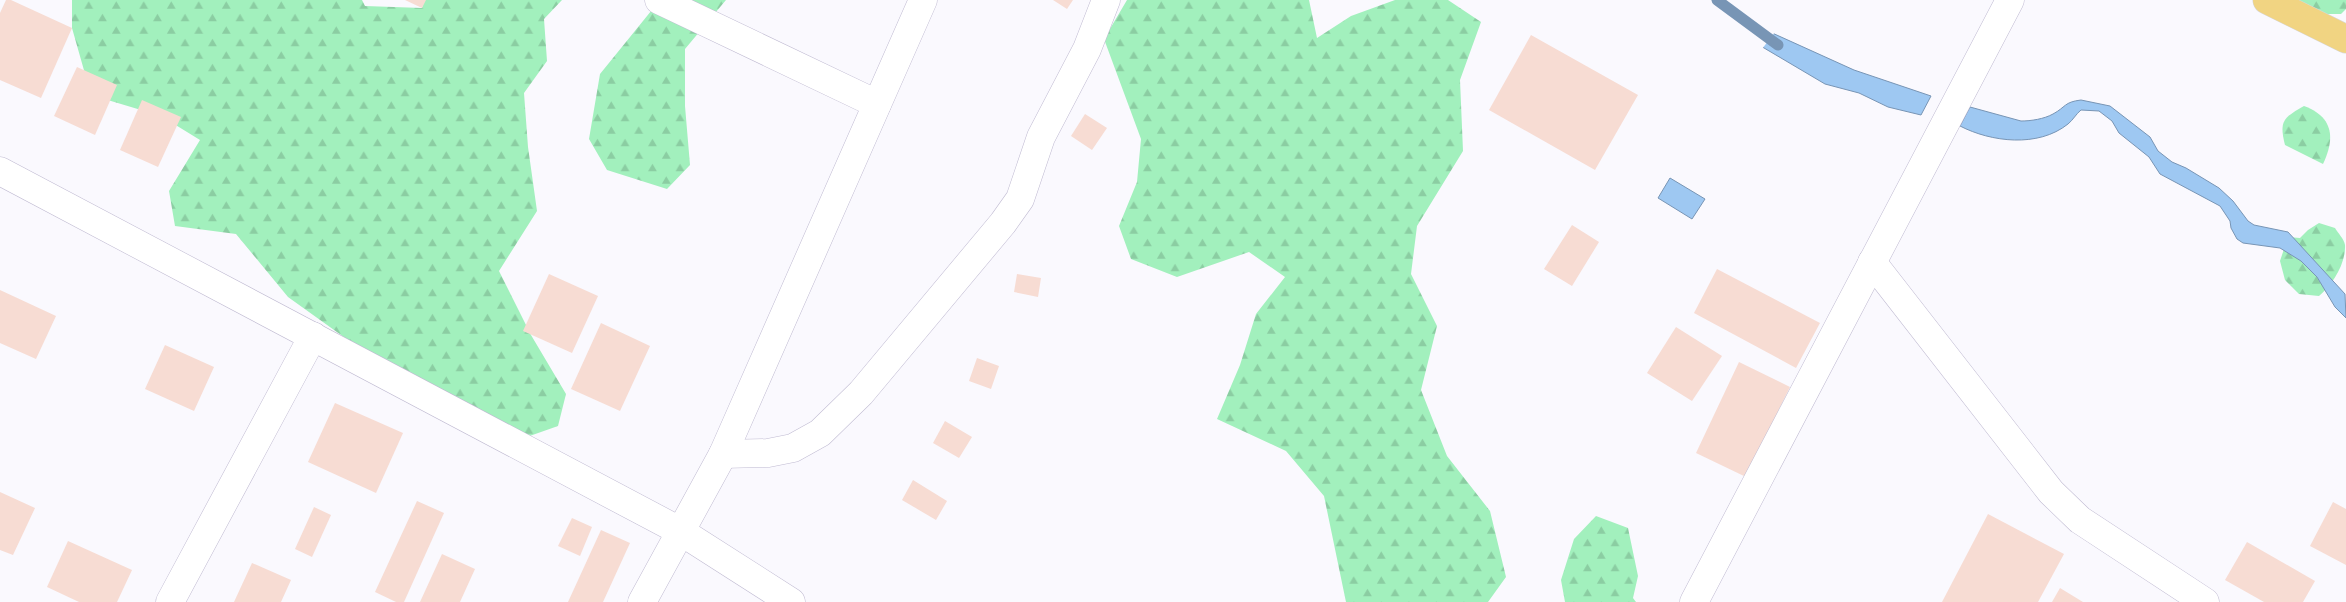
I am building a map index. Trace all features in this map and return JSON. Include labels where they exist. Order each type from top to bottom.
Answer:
[{"type":"main road","points":[[2267,0],[2346,39]]},
{"type":"street","points":[[658,0],[877,104]]},
{"type":"street","points":[[642,602],[723,454],[923,0]]},
{"type":"street","points":[[723,454],[768,453],[793,448],[820,433],[861,393],[1020,199],[1041,137],[1087,49],[1106,0]]},
{"type":"street","points":[[1694,602],[2010,0]]},
{"type":"street","points":[[0,171],[680,531],[791,602]]},
{"type":"street","points":[[1872,262],[2051,492],[2080,520],[2205,602]]},
{"type":"street","points":[[170,602],[313,336]]},
{"type":"green space","points":[[72,0],[362,0],[365,6],[422,8],[424,0],[562,0],[544,19],[547,61],[524,93],[528,147],[537,211],[499,271],[531,335],[566,394],[558,426],[524,438],[355,345],[288,297],[236,234],[175,226],[169,191],[200,140],[161,116],[91,95],[72,28]]},
{"type":"green space","points":[[660,0],[726,0],[685,49],[685,106],[690,165],[667,189],[607,170],[589,139],[600,74]]},
{"type":"green space","points":[[1127,0],[1309,0],[1317,38],[1351,16],[1395,0],[1448,0],[1481,22],[1460,80],[1463,151],[1417,226],[1411,274],[1437,326],[1421,390],[1447,456],[1490,511],[1506,577],[1488,602],[1346,602],[1324,496],[1286,451],[1217,419],[1240,365],[1256,314],[1285,277],[1249,252],[1177,277],[1131,259],[1119,226],[1137,182],[1141,139],[1104,39]]},
{"type":"green space","points":[[2292,0],[2346,0],[2346,9],[2341,14],[2324,14]]},
{"type":"green space","points":[[2304,106],[2321,116],[2329,130],[2329,146],[2323,164],[2285,145],[2282,130],[2284,121]]},
{"type":"green space","points":[[2319,223],[2335,228],[2341,236],[2345,245],[2345,252],[2341,267],[2329,286],[2319,296],[2299,294],[2285,280],[2280,261],[2288,237],[2300,238]]},
{"type":"green space","points":[[1596,516],[1628,528],[1638,576],[1633,598],[1636,602],[1565,602],[1561,580],[1574,539]]},
{"type":"water","points":[[1770,32],[1854,70],[1931,96],[1921,115],[1888,107],[1859,93],[1825,84],[1759,45]]},
{"type":"water","points":[[2081,100],[2110,106],[2150,137],[2158,151],[2172,162],[2186,168],[2219,188],[2233,201],[2248,221],[2254,225],[2288,232],[2345,294],[2346,318],[2335,307],[2317,277],[2301,261],[2280,248],[2243,243],[2237,239],[2231,228],[2230,221],[2220,206],[2160,174],[2149,157],[2119,133],[2112,121],[2099,111],[2081,110],[2068,124],[2056,132],[2043,137],[2029,139],[2000,139],[1960,126],[1970,107],[2025,121],[2046,117],[2068,103]]},
{"type":"water","points":[[1670,178],[1705,199],[1692,219],[1658,198]]},
{"type":"pier","points":[[1768,30],[1775,32],[1762,49],[1757,44]]},
{"type":"building","points":[[6,0],[11,0],[72,28],[41,98],[0,80],[0,13]]},
{"type":"building","points":[[405,0],[426,0],[422,8]]},
{"type":"building","points":[[1053,0],[1073,0],[1067,9]]},
{"type":"building","points":[[1531,35],[1638,95],[1595,170],[1489,110]]},
{"type":"building","points":[[77,67],[117,85],[95,135],[54,116]]},
{"type":"building","points":[[142,100],[181,117],[158,167],[120,150]]},
{"type":"building","points":[[1085,114],[1107,128],[1092,150],[1071,136]]},
{"type":"building","points":[[1572,225],[1599,242],[1572,286],[1544,269]]},
{"type":"building","points":[[1717,269],[1820,323],[1796,368],[1694,313]]},
{"type":"building","points":[[549,274],[598,296],[572,353],[523,331]]},
{"type":"building","points":[[1017,274],[1041,278],[1038,297],[1014,292]]},
{"type":"building","points":[[0,290],[56,316],[36,359],[0,343]]},
{"type":"building","points":[[601,323],[650,346],[620,411],[571,389]]},
{"type":"building","points":[[1676,327],[1722,356],[1692,401],[1647,373]]},
{"type":"building","points":[[165,345],[214,367],[194,411],[145,389]]},
{"type":"building","points":[[977,358],[999,366],[991,389],[969,381]]},
{"type":"building","points":[[1739,362],[1790,387],[1746,477],[1696,453]]},
{"type":"building","points":[[335,403],[403,433],[376,493],[308,462]]},
{"type":"building","points":[[945,421],[972,437],[959,458],[933,443]]},
{"type":"building","points":[[913,480],[947,501],[936,520],[902,500]]},
{"type":"building","points":[[0,492],[35,508],[13,555],[0,550]]},
{"type":"building","points":[[417,501],[444,513],[404,602],[396,602],[375,592]]},
{"type":"building","points":[[2333,502],[2346,509],[2346,565],[2310,546]]},
{"type":"building","points":[[314,507],[331,515],[312,557],[295,549]]},
{"type":"building","points":[[1988,514],[2064,554],[2038,602],[1942,602]]},
{"type":"building","points":[[572,518],[592,527],[580,556],[558,546]]},
{"type":"building","points":[[601,530],[630,543],[603,602],[568,602]]},
{"type":"building","points":[[68,541],[132,570],[117,602],[79,602],[47,587]]},
{"type":"building","points":[[2247,542],[2315,581],[2303,602],[2264,602],[2225,580]]},
{"type":"building","points":[[442,554],[475,569],[460,602],[420,602]]},
{"type":"building","points":[[252,563],[291,580],[281,602],[234,602]]},
{"type":"building","points":[[2060,588],[2083,602],[2052,602]]},
{"type":"waterway","points":[[1717,0],[1778,45]]}]
